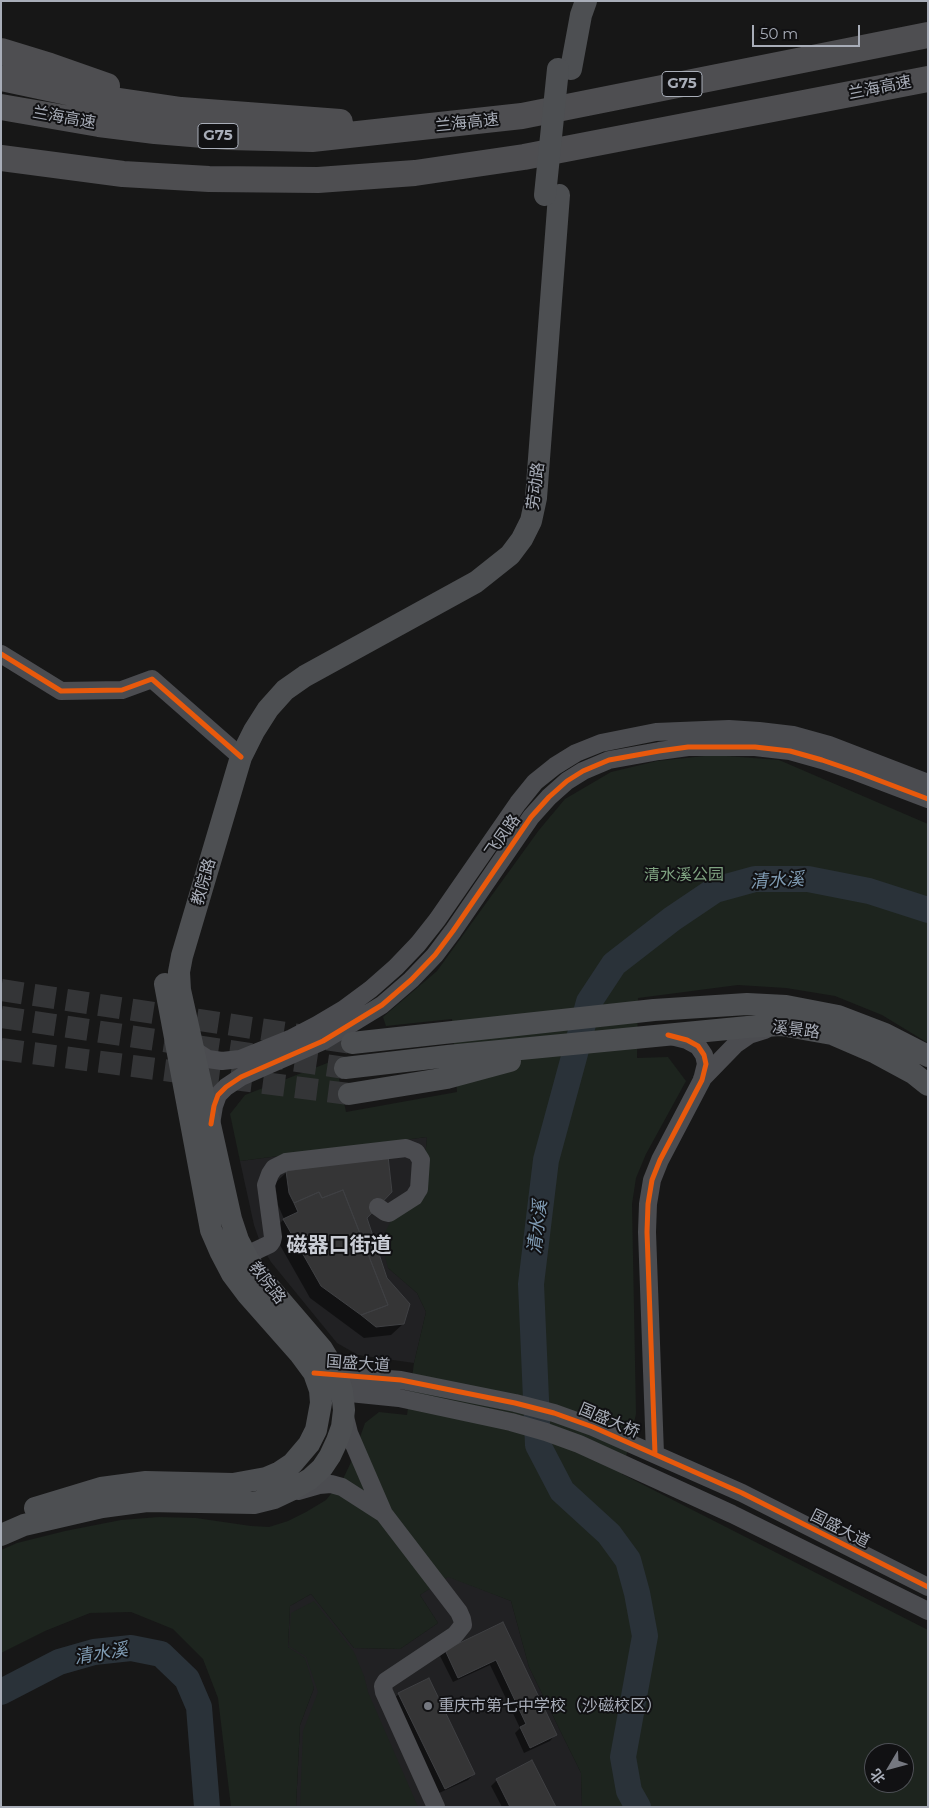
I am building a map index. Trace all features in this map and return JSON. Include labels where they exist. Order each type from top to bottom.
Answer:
[{"type":"highway","name":"兰海高速","points":[[1,107],[99,124],[228,137],[312,139],[522,116],[928,36]]},
{"type":"highway","points":[[1,51],[182,110]]},
{"type":"highway","points":[[1,78],[86,96],[182,110],[311,121],[436,126]]},
{"type":"highway","name":"兰海高速","points":[[1,158],[123,174],[209,180],[318,180],[425,172],[524,157],[928,79]]},
{"type":"main road","points":[[565,69],[570,8],[573,1]]},
{"type":"main road","points":[[565,69],[580,15],[586,1]]},
{"type":"main road","name":"劳动路","points":[[235,752],[243,720],[260,698],[277,681],[299,665],[472,572],[502,547],[512,532],[519,515],[524,492],[565,69]]},
{"type":"main road","name":"教院路","points":[[235,752],[182,956],[179,972],[180,990],[231,1219],[238,1240],[236,1260],[247,1294],[300,1354],[317,1381]]},
{"type":"main road","name":"教院路","points":[[235,752],[168,950],[165,967],[167,1001],[211,1230],[236,1260],[262,1280],[322,1349],[341,1392]]},
{"type":"main road","name":"溪景路","points":[[352,1043],[654,1010],[748,1004],[786,1006],[838,1016],[885,1034],[928,1056]]},
{"type":"main road","name":"溪景路","points":[[564,1046],[781,1025],[832,1034],[876,1053],[913,1073],[928,1085]]},
{"type":"main road","points":[[345,1068],[448,1056],[564,1046]]},
{"type":"main road","points":[[349,1094],[447,1078],[564,1046]]},
{"type":"main road","points":[[1,1520],[101,1488],[146,1482],[233,1484],[266,1478],[280,1472],[292,1464],[309,1444],[316,1430],[321,1402],[317,1381]]},
{"type":"main road","points":[[1,1535],[24,1525],[112,1505],[147,1501],[254,1503],[274,1498],[293,1490],[310,1479],[322,1468],[330,1456],[342,1427],[341,1392]]},
{"type":"street","points":[[1,654],[61,691],[122,690],[152,679],[235,752]]},
{"type":"street","name":"飞凤路","points":[[194,1050],[208,1059],[222,1061],[240,1059],[292,1038],[317,1025],[344,1009],[371,989],[396,967],[423,938],[518,803],[536,782],[555,766],[576,753],[601,743],[656,732],[730,729],[793,735],[829,745],[928,783]]},
{"type":"street","name":"飞凤路","points":[[211,1124],[218,1095],[226,1087],[241,1077],[323,1042],[382,1005],[410,980],[435,955],[453,931],[532,817],[549,797],[567,781],[583,771],[609,760],[659,751],[688,747],[754,747],[790,751],[822,760],[928,799]]},
{"type":"street","points":[[702,1080],[736,1044],[749,1035],[781,1025]]},
{"type":"street","points":[[655,1454],[647,1232],[648,1204],[652,1180],[660,1160],[702,1080],[706,1064],[704,1055],[698,1046],[687,1040],[660,1036]]},
{"type":"street","points":[[236,1260],[270,1244],[272,1241],[266,1185],[274,1168],[286,1162],[339,1159],[406,1148],[416,1152],[421,1160],[418,1188],[414,1197],[389,1213],[378,1207]]},
{"type":"street","name":"国盛大道","points":[[341,1392],[401,1380]]},
{"type":"street","name":"国盛大桥","points":[[401,1380],[515,1403],[554,1413],[593,1427],[742,1494]]},
{"type":"street","name":"国盛大道","points":[[317,1381],[341,1392],[399,1398]]},
{"type":"street","points":[[341,1392],[349,1434],[384,1514],[459,1612],[462,1619],[463,1625],[455,1635],[386,1681],[383,1686],[436,1807]]},
{"type":"street","name":"国盛大桥","points":[[399,1398],[511,1422],[579,1444],[732,1514],[928,1611]]},
{"type":"street","points":[[274,1498],[319,1485],[330,1484],[342,1487],[384,1514]]},
{"type":"street","name":"国盛大道","points":[[742,1494],[928,1587]]},
{"type":"shaded area","points":[[427,1137],[421,1199],[388,1268],[417,1293],[426,1312],[414,1363],[358,1355],[337,1343],[271,1262],[261,1245],[254,1225],[240,1161]]},
{"type":"shaded area","name":"重庆市第七中学校（沙磁校区）","points":[[448,1576],[511,1601],[529,1667],[581,1773],[582,1807],[296,1807],[300,1725],[314,1688],[288,1647],[290,1606],[311,1594],[354,1648],[400,1649],[438,1623],[420,1595]]},
{"type":"green space","name":"清水溪公园","points":[[714,755],[779,760],[928,824],[928,1043],[882,1015],[835,996],[786,988],[738,985],[638,998],[637,1058],[668,1057],[686,1081],[646,1154],[636,1178],[632,1204],[636,1414],[622,1474],[928,1630],[928,1807],[582,1807],[581,1773],[529,1667],[511,1601],[448,1577],[420,1595],[438,1623],[400,1649],[354,1648],[311,1594],[290,1606],[288,1647],[305,1658],[314,1688],[300,1725],[296,1807],[231,1807],[218,1698],[203,1659],[173,1629],[131,1612],[90,1613],[45,1631],[1,1653],[1,1550],[17,1543],[65,1531],[121,1520],[159,1517],[196,1518],[269,1527],[288,1521],[326,1500],[343,1479],[365,1423],[379,1412],[407,1415],[414,1363],[426,1312],[417,1293],[388,1268],[381,1240],[391,1221],[421,1199],[427,1137],[240,1161],[230,1114],[245,1095],[335,1060],[346,1112],[457,1092],[452,1019],[386,1026],[383,1017],[437,971],[539,830],[565,799],[611,772],[657,761]]},
{"type":"green space","points":[[314,1601],[354,1652],[364,1676],[368,1692],[418,1807],[300,1807],[303,1731],[318,1692],[306,1657],[289,1646],[291,1613]]},
{"type":"building","points":[[388,1156],[392,1192],[367,1218],[387,1278],[410,1304],[404,1324],[376,1327],[361,1315],[388,1305],[343,1190],[322,1198],[319,1192],[294,1203],[289,1193],[286,1171]]},
{"type":"building","points":[[343,1190],[388,1305],[361,1315],[321,1286],[283,1219],[298,1212],[294,1203],[319,1192],[322,1198]]},
{"type":"building","points":[[503,1622],[557,1735],[530,1748],[520,1727],[526,1724],[496,1660],[458,1678],[445,1650]]},
{"type":"building","points":[[429,1678],[475,1774],[445,1789],[398,1693]]},
{"type":"building","points":[[532,1760],[556,1807],[510,1807],[496,1779]]},
{"type":"waterway","name":"清水溪","points":[[638,1807],[629,1791],[623,1757],[645,1636],[637,1593],[628,1560],[609,1534],[562,1491],[538,1445],[531,1284],[546,1160],[589,1002],[614,964],[672,919],[715,890],[755,879],[808,879],[869,891],[928,910]]},
{"type":"waterway","name":"清水溪","points":[[1,1692],[59,1662],[94,1652],[131,1648],[161,1654],[187,1679],[199,1707],[207,1807]]},
{"type":"tunnel","points":[[1,990],[352,1043]]},
{"type":"tunnel","points":[[1,1017],[345,1068]]},
{"type":"tunnel","points":[[1,1049],[349,1094]]},
{"type":"cycle path","points":[[1,654],[61,691],[122,690],[152,679],[241,757]]},
{"type":"cycle path","points":[[211,1124],[218,1095],[226,1087],[241,1077],[323,1041],[382,1005],[411,980],[435,955],[453,931],[531,817],[567,781],[583,771],[609,760],[659,751],[688,747],[755,747],[790,751],[822,760],[928,799]]},
{"type":"cycle path","points":[[655,1454],[647,1232],[648,1204],[652,1180],[660,1160],[702,1080],[706,1064],[704,1055],[698,1046],[687,1040],[668,1035]]},
{"type":"cycle path","points":[[314,1373],[401,1380],[515,1403],[554,1413],[593,1427],[742,1493],[928,1587]]},
{"type":"place","name":"重庆市第七中学校（沙磁校区）","points":[[428,1706]]},
{"type":"district","name":"磁器口街道","points":[[339,1246]]}]
